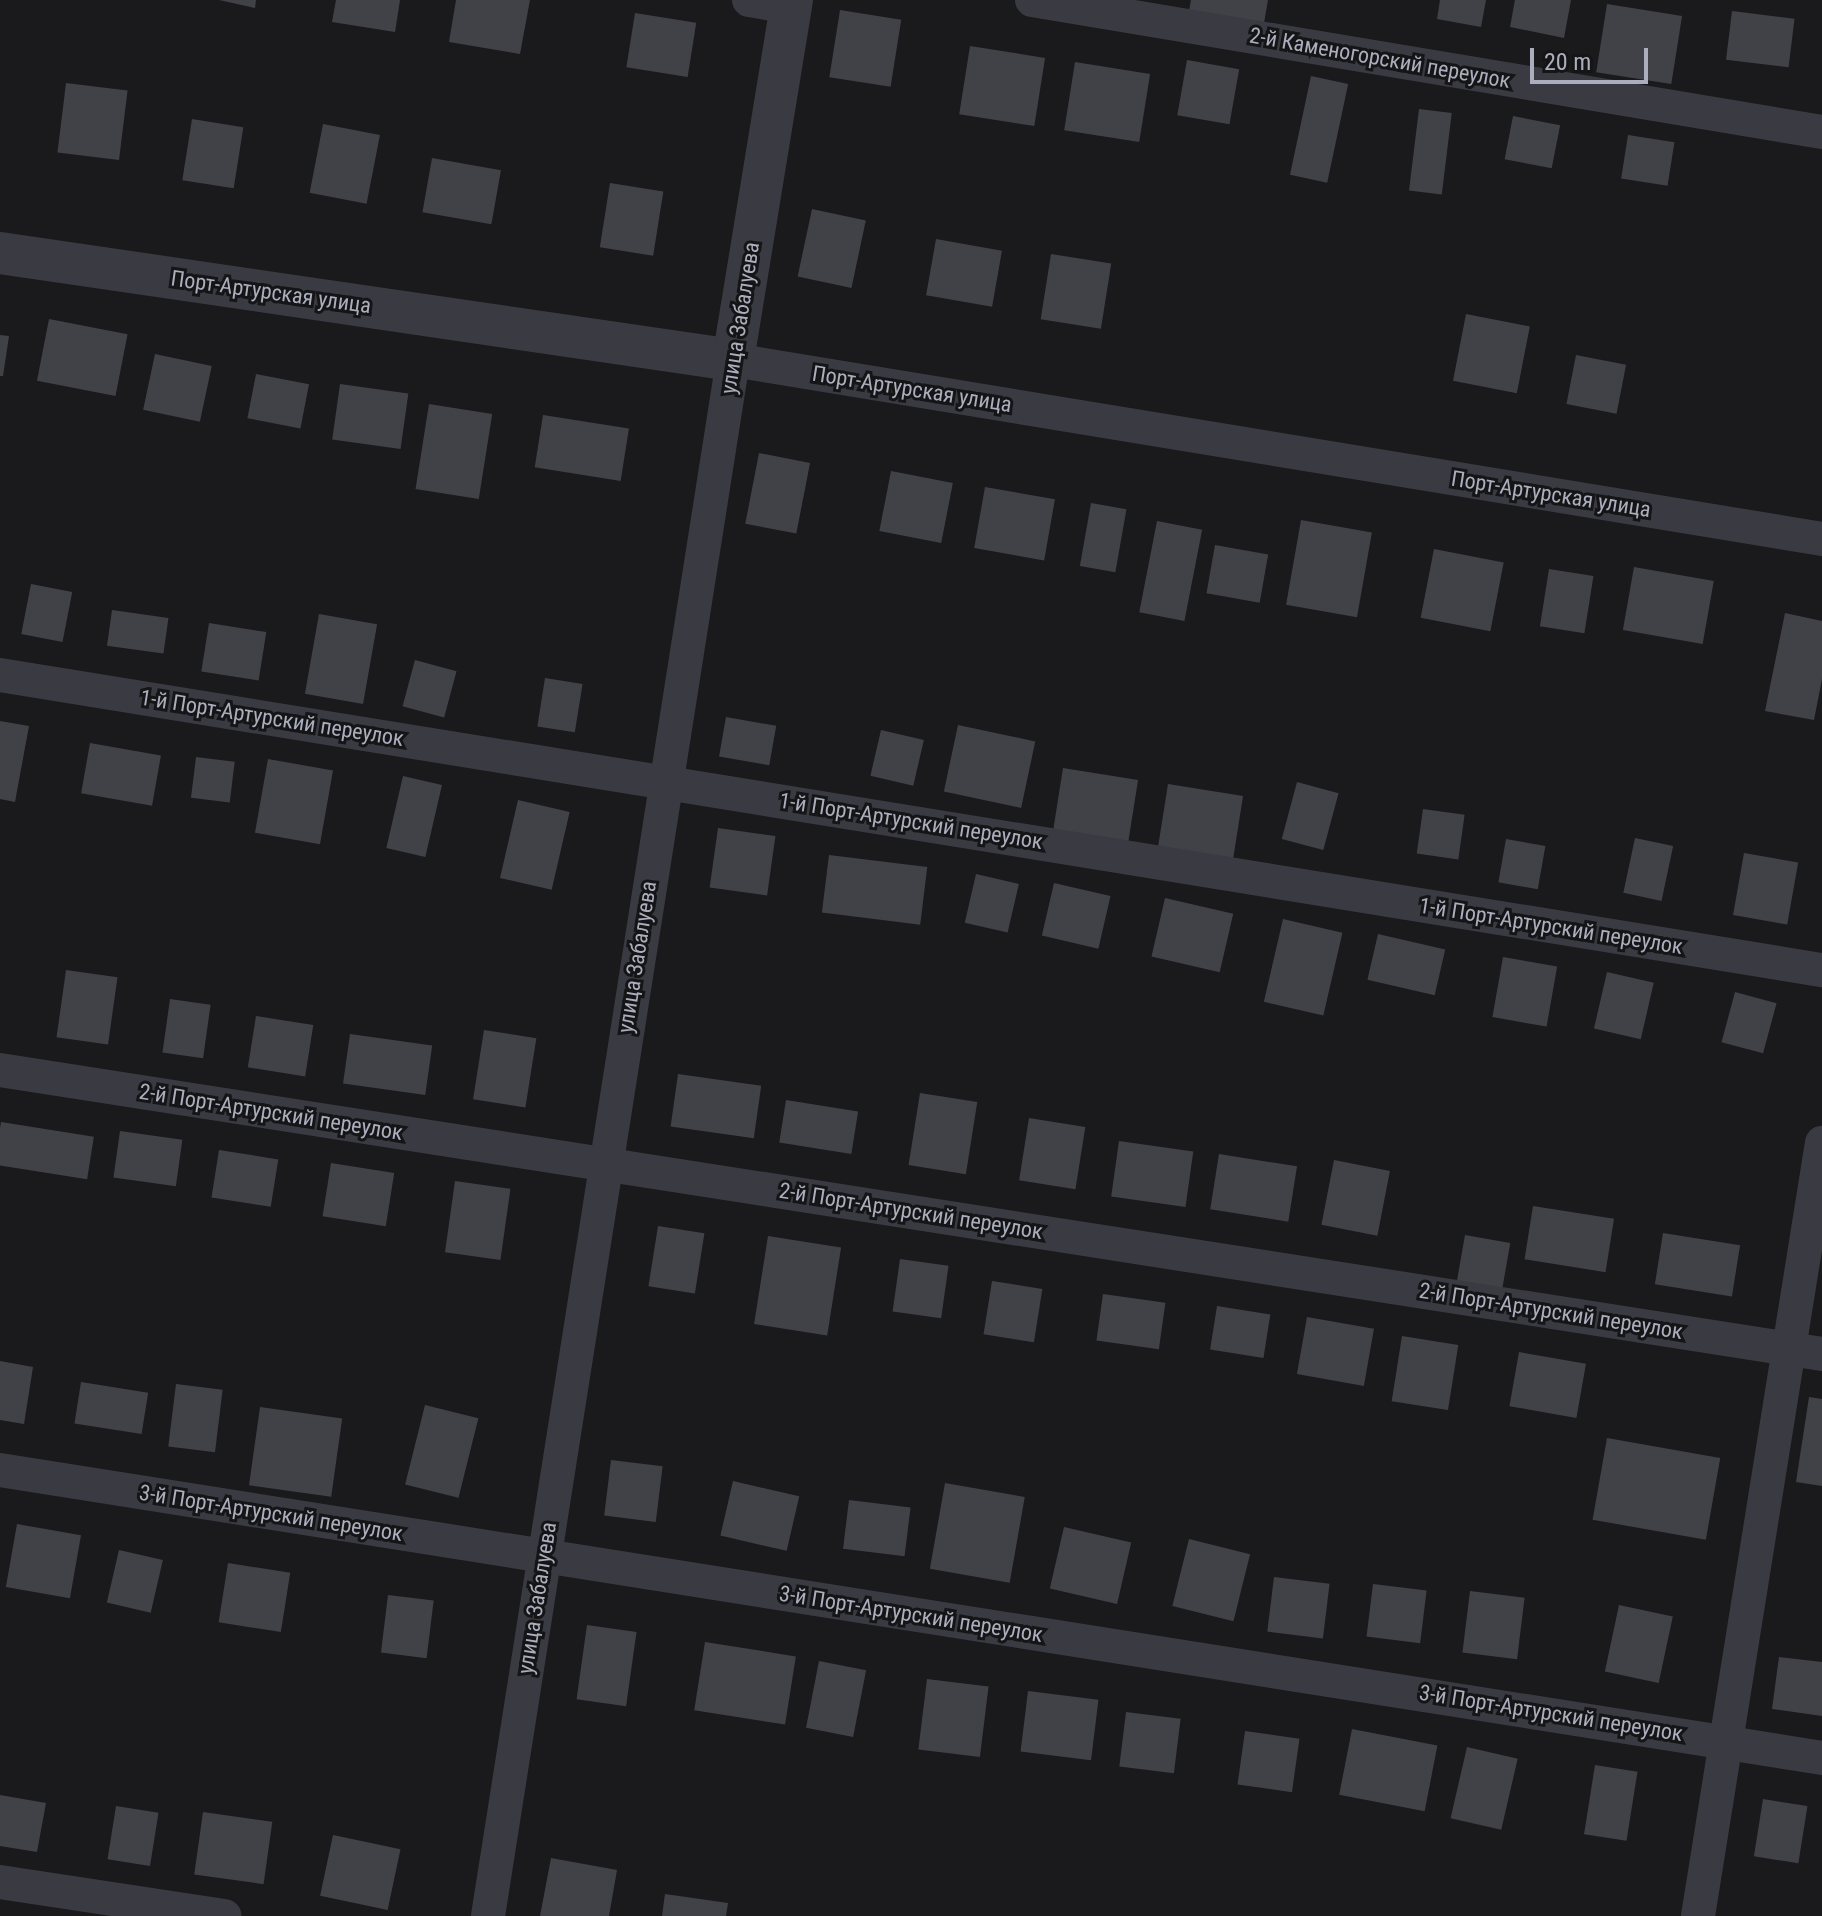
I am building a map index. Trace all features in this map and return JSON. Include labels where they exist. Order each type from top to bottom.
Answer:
[{"type":"street","points":[[749,0],[792,4]]},
{"type":"street","name":"2-й Каменогорский переулок","points":[[1032,0],[1822,132]]},
{"type":"street","name":"улица Забалуева","points":[[488,1916],[664,780],[792,4]]},
{"type":"street","name":"Порт-Артурская улица","points":[[0,253],[733,360],[1822,539]]},
{"type":"street","name":"1-й Порт-Артурский переулок","points":[[0,675],[664,780],[1822,970]]},
{"type":"street","name":"2-й Порт-Артурский переулок","points":[[0,1070],[1806,1351]]},
{"type":"street","points":[[1698,1916],[1726,1740],[1806,1351],[1822,1143]]},
{"type":"street","name":"3-й Порт-Артурский переулок","points":[[0,1470],[1726,1740],[1822,1758]]},
{"type":"street","points":[[0,1882],[224,1916]]},
{"type":"building","points":[[219,0],[256,0],[255,8]]},
{"type":"building","points":[[336,0],[400,0],[395,32],[332,22]]},
{"type":"building","points":[[456,0],[530,0],[520,54],[449,42]]},
{"type":"building","points":[[1191,0],[1268,0],[1264,23],[1189,11]]},
{"type":"building","points":[[1440,0],[1486,0],[1481,27],[1437,19]]},
{"type":"building","points":[[1515,0],[1571,0],[1564,38],[1510,27]]},
{"type":"building","points":[[1607,4],[1682,16],[1671,84],[1596,72]]},
{"type":"building","points":[[840,10],[901,20],[891,87],[829,77]]},
{"type":"building","points":[[1732,11],[1795,19],[1789,67],[1726,60]]},
{"type":"building","points":[[635,13],[696,23],[688,77],[626,67]]},
{"type":"building","points":[[970,46],[1045,58],[1034,126],[959,114]]},
{"type":"building","points":[[1187,60],[1239,69],[1229,124],[1177,115]]},
{"type":"building","points":[[1075,62],[1150,74],[1139,142],[1064,130]]},
{"type":"building","points":[[1311,76],[1348,84],[1327,183],[1290,175]]},
{"type":"building","points":[[66,83],[128,91],[119,160],[57,152]]},
{"type":"building","points":[[1419,109],[1452,113],[1442,194],[1409,190]]},
{"type":"building","points":[[1513,116],[1560,125],[1552,168],[1505,159]]},
{"type":"building","points":[[192,119],[243,127],[234,188],[182,180]]},
{"type":"building","points":[[323,124],[380,135],[367,204],[310,193]]},
{"type":"building","points":[[1628,135],[1674,142],[1668,186],[1621,178]]},
{"type":"building","points":[[432,158],[501,170],[491,224],[422,212]]},
{"type":"building","points":[[610,183],[663,191],[653,256],[600,247]]},
{"type":"building","points":[[812,209],[866,220],[851,288],[798,276]]},
{"type":"building","points":[[936,239],[1002,251],[992,307],[926,295]]},
{"type":"building","points":[[1051,254],[1111,264],[1101,329],[1041,319]]},
{"type":"building","points":[[1466,314],[1530,326],[1517,393],[1453,381]]},
{"type":"building","points":[[49,319],[128,334],[116,396],[37,381]]},
{"type":"building","points":[[0,335],[9,336],[3,376],[0,376]]},
{"type":"building","points":[[155,354],[212,366],[200,422],[143,410]]},
{"type":"building","points":[[1576,355],[1626,365],[1617,414],[1566,404]]},
{"type":"building","points":[[256,374],[309,384],[300,428],[247,418]]},
{"type":"building","points":[[340,384],[408,394],[401,449],[332,439]]},
{"type":"building","points":[[429,404],[492,414],[479,499],[416,489]]},
{"type":"building","points":[[543,415],[629,429],[621,481],[535,467]]},
{"type":"building","points":[[759,453],[810,463],[796,534],[745,524]]},
{"type":"building","points":[[891,471],[953,483],[941,543],[879,531]]},
{"type":"building","points":[[985,487],[1055,499],[1044,560],[974,548]]},
{"type":"building","points":[[1091,503],[1126,509],[1115,572],[1080,566]]},
{"type":"building","points":[[1301,520],[1372,533],[1357,617],[1286,605]]},
{"type":"building","points":[[1157,521],[1202,530],[1184,621],[1139,612]]},
{"type":"building","points":[[1215,545],[1268,554],[1260,603],[1206,593]]},
{"type":"building","points":[[1434,549],[1504,563],[1490,631],[1421,618]]},
{"type":"building","points":[[1634,567],[1714,581],[1703,644],[1623,630]]},
{"type":"building","points":[[1549,569],[1593,576],[1584,633],[1540,626]]},
{"type":"building","points":[[31,584],[72,592],[62,642],[21,634]]},
{"type":"building","points":[[112,610],[168,618],[163,654],[107,646]]},
{"type":"building","points":[[1785,613],[1822,621],[1822,679],[1814,720],[1765,711]]},
{"type":"building","points":[[319,614],[377,624],[363,704],[305,694]]},
{"type":"building","points":[[209,623],[266,632],[259,680],[201,671]]},
{"type":"building","points":[[415,660],[457,671],[444,717],[403,706]]},
{"type":"building","points":[[545,678],[583,684],[575,732],[537,726]]},
{"type":"building","points":[[726,717],[776,726],[769,765],[719,756]]},
{"type":"building","points":[[0,721],[29,726],[15,802],[0,799]]},
{"type":"building","points":[[958,725],[1035,741],[1021,808],[944,792]]},
{"type":"building","points":[[881,730],[924,740],[913,786],[870,776]]},
{"type":"building","points":[[90,743],[161,756],[152,806],[81,793]]},
{"type":"building","points":[[196,757],[235,762],[230,802],[191,798]]},
{"type":"building","points":[[268,759],[333,770],[320,844],[255,833]]},
{"type":"building","points":[[1063,768],[1138,780],[1127,849],[1052,837]]},
{"type":"building","points":[[403,776],[442,785],[425,857],[386,848]]},
{"type":"building","points":[[1297,782],[1339,793],[1323,850],[1282,839]]},
{"type":"building","points":[[1168,784],[1243,796],[1232,864],[1157,852]]},
{"type":"building","points":[[518,800],[570,812],[552,890],[500,878]]},
{"type":"building","points":[[1423,809],[1465,815],[1458,859],[1417,854]]},
{"type":"building","points":[[718,828],[775,836],[767,895],[710,887]]},
{"type":"building","points":[[1635,838],[1673,846],[1662,901],[1623,893]]},
{"type":"building","points":[[1506,839],[1545,846],[1538,889],[1498,882]]},
{"type":"building","points":[[1744,853],[1798,863],[1787,925],[1733,915]]},
{"type":"building","points":[[829,855],[927,867],[920,925],[822,913]]},
{"type":"building","points":[[976,874],[1019,884],[1008,933],[965,923]]},
{"type":"building","points":[[1054,883],[1111,896],[1098,949],[1042,936]]},
{"type":"building","points":[[1165,898],[1233,914],[1220,972],[1152,956]]},
{"type":"building","points":[[1283,919],[1342,933],[1323,1016],[1264,1002]]},
{"type":"building","points":[[1378,934],[1445,950],[1435,995],[1367,980]]},
{"type":"building","points":[[1503,957],[1557,967],[1547,1027],[1492,1017]]},
{"type":"building","points":[[66,970],[117,977],[108,1045],[57,1037]]},
{"type":"building","points":[[1607,972],[1654,983],[1641,1039],[1594,1029]]},
{"type":"building","points":[[1735,992],[1777,1003],[1763,1053],[1722,1042]]},
{"type":"building","points":[[170,999],[211,1005],[203,1058],[162,1052]]},
{"type":"building","points":[[256,1016],[313,1025],[305,1076],[248,1067]]},
{"type":"building","points":[[484,1030],[536,1038],[525,1107],[473,1099]]},
{"type":"building","points":[[350,1034],[432,1046],[425,1095],[343,1084]]},
{"type":"building","points":[[678,1074],[761,1086],[754,1138],[671,1126]]},
{"type":"building","points":[[920,1093],[977,1102],[966,1174],[909,1165]]},
{"type":"building","points":[[786,1100],[858,1111],[851,1154],[779,1142]]},
{"type":"building","points":[[1029,1118],[1085,1127],[1075,1189],[1019,1180]]},
{"type":"building","points":[[1,1122],[94,1137],[87,1179],[0,1165]]},
{"type":"building","points":[[120,1131],[182,1140],[176,1186],[113,1178]]},
{"type":"building","points":[[1119,1141],[1193,1151],[1185,1207],[1111,1196]]},
{"type":"building","points":[[219,1150],[278,1159],[271,1207],[211,1197]]},
{"type":"building","points":[[1219,1154],[1297,1166],[1288,1222],[1210,1209]]},
{"type":"building","points":[[1334,1160],[1390,1171],[1377,1236],[1321,1225]]},
{"type":"building","points":[[331,1163],[394,1173],[386,1226],[323,1216]]},
{"type":"building","points":[[455,1181],[510,1189],[500,1260],[445,1252]]},
{"type":"building","points":[[1533,1206],[1614,1219],[1606,1272],[1525,1259]]},
{"type":"building","points":[[658,1226],[704,1233],[695,1294],[648,1286]]},
{"type":"building","points":[[1663,1233],[1740,1245],[1732,1297],[1655,1284]]},
{"type":"building","points":[[1465,1235],[1510,1243],[1501,1293],[1456,1285]]},
{"type":"building","points":[[768,1236],[841,1248],[827,1335],[754,1324]]},
{"type":"building","points":[[900,1259],[949,1266],[941,1318],[893,1311]]},
{"type":"building","points":[[992,1281],[1042,1289],[1034,1342],[984,1334]]},
{"type":"building","points":[[1103,1294],[1165,1303],[1159,1349],[1096,1341]]},
{"type":"building","points":[[1217,1306],[1270,1314],[1263,1358],[1210,1349]]},
{"type":"building","points":[[1307,1317],[1374,1329],[1364,1386],[1297,1374]]},
{"type":"building","points":[[1402,1336],[1458,1345],[1448,1410],[1392,1401]]},
{"type":"building","points":[[1519,1352],[1586,1364],[1576,1418],[1509,1406]]},
{"type":"building","points":[[0,1361],[33,1367],[24,1424],[0,1420]]},
{"type":"building","points":[[81,1382],[148,1393],[142,1434],[74,1423]]},
{"type":"building","points":[[176,1384],[223,1390],[215,1452],[168,1447]]},
{"type":"building","points":[[1809,1397],[1822,1399],[1822,1486],[1796,1482]]},
{"type":"building","points":[[425,1405],[478,1418],[459,1498],[405,1485]]},
{"type":"building","points":[[260,1407],[342,1419],[331,1497],[249,1485]]},
{"type":"building","points":[[1607,1438],[1720,1458],[1706,1540],[1593,1520]]},
{"type":"building","points":[[611,1460],[663,1466],[656,1522],[604,1516]]},
{"type":"building","points":[[733,1481],[799,1496],[787,1551],[720,1536]]},
{"type":"building","points":[[945,1483],[1025,1497],[1010,1583],[930,1569]]},
{"type":"building","points":[[849,1500],[911,1508],[905,1556],[843,1549]]},
{"type":"building","points":[[17,1524],[81,1535],[70,1598],[6,1587]]},
{"type":"building","points":[[1064,1527],[1131,1543],[1117,1604],[1050,1588]]},
{"type":"building","points":[[1189,1539],[1250,1554],[1233,1621],[1172,1606]]},
{"type":"building","points":[[119,1550],[163,1560],[151,1613],[107,1603]]},
{"type":"building","points":[[228,1563],[290,1573],[281,1632],[219,1622]]},
{"type":"building","points":[[1274,1577],[1330,1584],[1323,1638],[1267,1632]]},
{"type":"building","points":[[1373,1584],[1427,1591],[1420,1643],[1367,1637]]},
{"type":"building","points":[[1470,1591],[1525,1598],[1517,1659],[1462,1653]]},
{"type":"building","points":[[388,1595],[434,1601],[427,1658],[381,1653]]},
{"type":"building","points":[[1619,1605],[1673,1616],[1659,1683],[1605,1672]]},
{"type":"building","points":[[587,1625],[637,1632],[626,1706],[577,1699]]},
{"type":"building","points":[[705,1642],[796,1656],[785,1725],[694,1710]]},
{"type":"building","points":[[1779,1657],[1822,1662],[1822,1716],[1772,1709]]},
{"type":"building","points":[[819,1661],[866,1670],[853,1737],[806,1728]]},
{"type":"building","points":[[927,1679],[989,1687],[980,1757],[918,1749]]},
{"type":"building","points":[[1028,1691],[1098,1700],[1091,1760],[1021,1752]]},
{"type":"building","points":[[1126,1712],[1181,1719],[1174,1773],[1119,1767]]},
{"type":"building","points":[[1352,1729],[1437,1746],[1425,1811],[1339,1795]]},
{"type":"building","points":[[1245,1731],[1299,1739],[1292,1792],[1237,1784]]},
{"type":"building","points":[[1467,1747],[1518,1759],[1501,1830],[1451,1818]]},
{"type":"building","points":[[1595,1765],[1637,1772],[1627,1841],[1584,1834]]},
{"type":"building","points":[[0,1795],[46,1803],[37,1852],[0,1846]]},
{"type":"building","points":[[1763,1799],[1807,1806],[1798,1863],[1754,1856]]},
{"type":"building","points":[[116,1806],[158,1813],[150,1866],[108,1859]]},
{"type":"building","points":[[203,1812],[272,1822],[264,1884],[194,1874]]},
{"type":"building","points":[[333,1835],[400,1849],[388,1910],[320,1896]]},
{"type":"building","points":[[551,1858],[617,1870],[609,1916],[540,1916]]},
{"type":"building","points":[[665,1894],[728,1903],[726,1916],[662,1916]]}]
